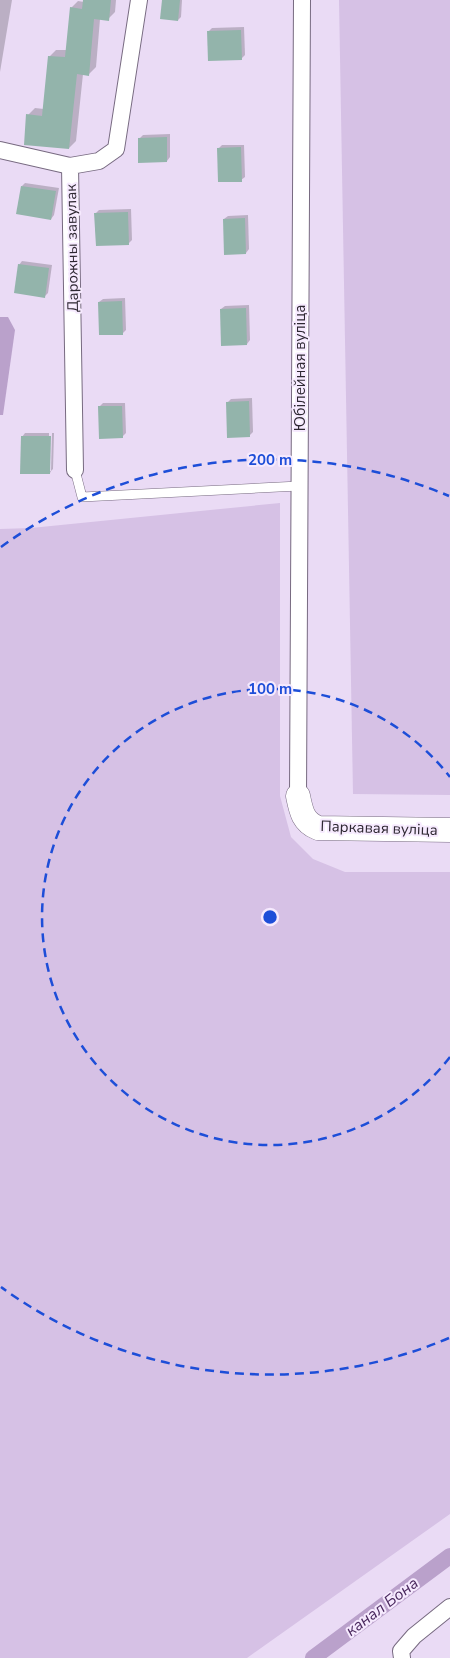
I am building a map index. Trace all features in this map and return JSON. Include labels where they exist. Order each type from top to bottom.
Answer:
[{"type":"street","name":"Дарожны завулак","points":[[75,470],[70,166],[99,161],[116,149],[139,0]]},
{"type":"street","name":"Юбілейная вуліца","points":[[298,796],[302,0]]},
{"type":"street","points":[[0,150],[70,166]]},
{"type":"street","name":"Паркавая вуліца","points":[[298,796],[304,819],[310,825],[318,828],[450,830]]},
{"type":"street","points":[[402,1658],[401,1651],[414,1636],[450,1607]]},
{"type":"lane","points":[[75,470],[82,497],[300,486]]},
{"type":"shaded area","points":[[339,0],[450,0],[450,795],[353,794]]},
{"type":"shaded area","points":[[0,317],[8,317],[15,330],[3,415],[0,415]]},
{"type":"shaded area","points":[[280,503],[280,796],[291,837],[313,859],[345,872],[450,872],[450,1514],[247,1658],[0,1658],[0,529],[31,528]]},
{"type":"building","points":[[83,0],[111,0],[109,21],[94,19],[89,76],[77,74],[69,149],[24,145],[26,114],[42,116],[48,56],[65,57],[70,7],[82,9]]},
{"type":"building","points":[[162,0],[180,0],[178,21],[160,19]]},
{"type":"building","points":[[241,30],[242,60],[208,61],[207,31]]},
{"type":"building","points":[[167,137],[167,162],[138,163],[138,138]]},
{"type":"building","points":[[241,147],[242,182],[218,182],[217,148]]},
{"type":"building","points":[[21,186],[56,191],[51,220],[16,214]]},
{"type":"building","points":[[128,212],[129,245],[96,246],[94,213]]},
{"type":"building","points":[[245,218],[246,254],[224,255],[223,219]]},
{"type":"building","points":[[18,264],[49,268],[45,298],[14,293]]},
{"type":"building","points":[[122,301],[123,335],[99,335],[98,302]]},
{"type":"building","points":[[246,308],[247,345],[221,346],[220,309]]},
{"type":"building","points":[[249,401],[250,437],[227,438],[226,402]]},
{"type":"building","points":[[98,406],[122,406],[123,438],[99,439]]},
{"type":"building","points":[[21,436],[51,436],[50,474],[20,474]]},
{"type":"waterway","name":"канал Бона","points":[[313,1658],[450,1556]]}]
